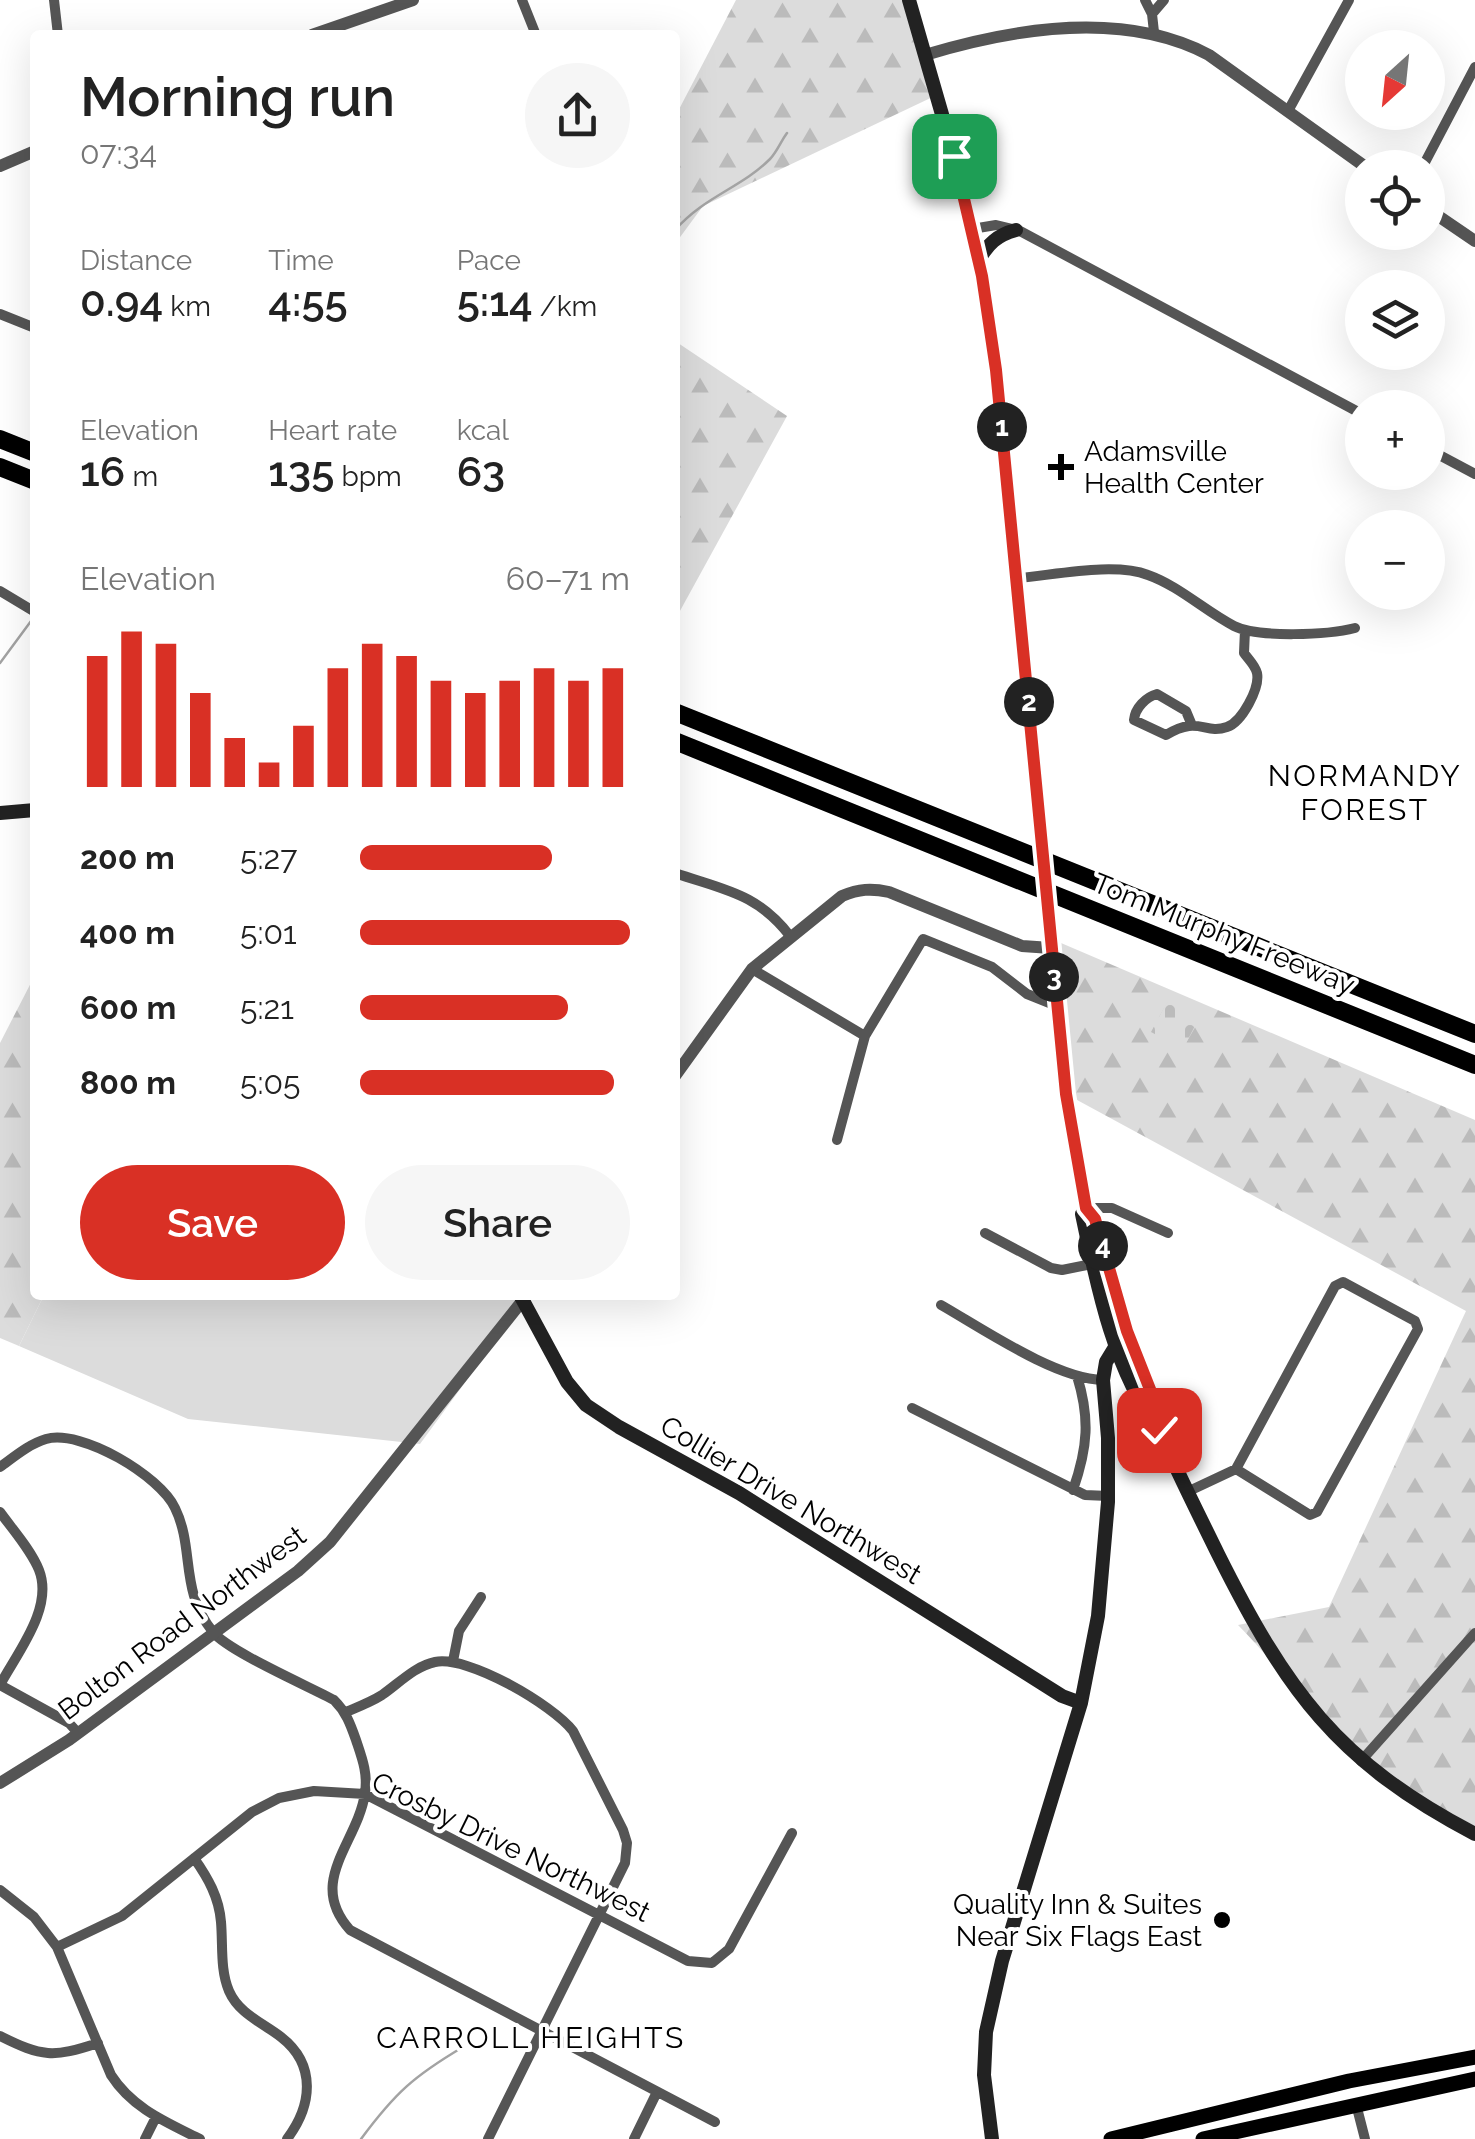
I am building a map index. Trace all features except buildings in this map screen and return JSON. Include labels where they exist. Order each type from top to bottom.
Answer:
[{"type":"highway","points":[[0,439],[30,451]]},
{"type":"highway","points":[[0,470],[30,481]]},
{"type":"highway","name":"Tom Murphy Freeway","points":[[680,714],[1475,1034]]},
{"type":"highway","name":"Tom Murphy Freeway","points":[[680,743],[1475,1065]]},
{"type":"main road","points":[[909,0],[972,229],[996,370],[1066,1094],[1086,1208],[1095,1219],[1127,1331],[1157,1407],[1159,1430]]},
{"type":"main road","points":[[978,261],[1002,234],[1016,230]]},
{"type":"main road","points":[[0,813],[30,810]]},
{"type":"main road","points":[[1086,1208],[1082,1214],[1092,1264],[1142,1407],[1159,1430],[1257,1633],[1313,1712],[1361,1760],[1429,1810],[1475,1834]]},
{"type":"main road","name":"Collier Drive Northwest","points":[[525,1300],[567,1382],[586,1405],[739,1492],[1062,1696],[1081,1703]]},
{"type":"main road","points":[[992,2139],[984,2075],[986,2032],[1002,1961],[1081,1703],[1098,1616],[1108,1496],[1103,1380],[1106,1362],[1117,1344]]},
{"type":"main road","points":[[1111,2139],[1349,2081],[1475,2057]]},
{"type":"main road","points":[[1203,2139],[1475,2079]]},
{"type":"street","points":[[54,0],[57,30]]},
{"type":"street","points":[[326,30],[411,0]]},
{"type":"street","points":[[522,0],[534,30]]},
{"type":"street","points":[[1145,0],[1154,32]]},
{"type":"street","points":[[1152,14],[1164,0]]},
{"type":"street","points":[[1288,111],[1349,0]]},
{"type":"street","points":[[925,55],[1014,33],[1154,32],[1210,54],[1345,152]]},
{"type":"street","points":[[1431,150],[1475,67]]},
{"type":"street","points":[[0,166],[30,153]]},
{"type":"street","points":[[1445,221],[1475,240]]},
{"type":"street","points":[[972,229],[996,225],[1016,230],[1345,405]]},
{"type":"street","points":[[0,314],[30,326]]},
{"type":"street","points":[[1445,457],[1475,474]]},
{"type":"street","points":[[1018,578],[1136,572],[1158,580],[1245,630],[1328,635],[1354,628]]},
{"type":"street","points":[[0,592],[30,609]]},
{"type":"street","points":[[1191,723],[1181,708],[1157,694],[1151,695],[1134,713],[1134,720],[1166,735],[1191,723],[1214,728],[1236,722],[1257,679],[1256,669],[1244,653],[1245,630]]},
{"type":"street","points":[[680,875],[756,901],[772,913],[790,936]]},
{"type":"street","points":[[680,1069],[752,969],[842,896],[872,888],[890,892],[1022,946],[1051,948]]},
{"type":"street","points":[[837,1140],[865,1036],[923,939],[992,967],[1028,994],[1056,1006]]},
{"type":"street","points":[[752,969],[865,1036]]},
{"type":"street","points":[[1086,1208],[1112,1208],[1168,1234]]},
{"type":"street","points":[[985,1233],[1051,1268],[1062,1270],[1092,1264]]},
{"type":"street","points":[[1187,1492],[1236,1469],[1334,1286],[1343,1282],[1414,1320],[1418,1329],[1317,1512],[1310,1515],[1236,1469]]},
{"type":"street","name":"Bolton Road Northwest","points":[[0,1783],[78,1733],[298,1571],[330,1542],[521,1300]]},
{"type":"street","points":[[941,1306],[1025,1353],[1077,1376],[1103,1380]]},
{"type":"street","points":[[1073,1490],[1087,1426],[1087,1409],[1077,1376]]},
{"type":"street","points":[[912,1408],[1073,1490],[1108,1496]]},
{"type":"street","points":[[0,1467],[32,1445],[58,1437],[83,1442],[148,1476],[164,1490],[176,1510],[190,1589],[214,1633],[334,1700],[346,1712],[366,1770],[358,1822],[332,1879],[332,1901],[342,1922],[360,1937],[715,2122]]},
{"type":"street","points":[[0,1512],[36,1562],[43,1585],[39,1612],[0,1685],[78,1733]]},
{"type":"street","points":[[453,1661],[459,1630],[481,1597]]},
{"type":"street","points":[[1361,1760],[1475,1633]]},
{"type":"street","points":[[346,1712],[377,1698],[424,1665],[453,1661],[548,1707],[572,1731],[627,1843],[625,1863],[488,2139]]},
{"type":"street","name":"Crosby Drive Northwest","points":[[58,1947],[122,1916],[252,1812],[279,1798],[314,1791],[365,1794],[688,1962],[712,1963],[729,1949],[792,1833]]},
{"type":"street","points":[[194,1858],[218,1901],[224,1972],[230,1992],[244,2011],[283,2038],[296,2052],[306,2073],[308,2098],[302,2118],[288,2139]]},
{"type":"street","points":[[0,1890],[34,1917],[58,1947],[120,2090],[136,2105],[200,2139]]},
{"type":"street","points":[[0,2036],[31,2052],[47,2055],[63,2055],[98,2043]]},
{"type":"street","points":[[634,2139],[657,2092]]},
{"type":"street","points":[[1356,2104],[1365,2139]]},
{"type":"street","points":[[145,2139],[156,2117]]},
{"type":"green space","points":[[736,0],[914,0],[939,94],[703,206],[680,237],[680,107]]},
{"type":"green space","points":[[680,344],[787,416],[680,611]]},
{"type":"green space","points":[[1047,937],[1475,1120],[1475,1826],[1402,1786],[1350,1751],[1238,1625],[1329,1607],[1466,1311],[1066,1094]]},
{"type":"green space","points":[[30,985],[30,1300],[42,1300],[19,1346],[0,1338],[0,1043]]},
{"type":"green space","points":[[1167,1002],[1199,1018],[1183,1049],[1151,1032]]},
{"type":"green space","points":[[42,1300],[525,1300],[420,1444],[188,1419],[19,1346]]},
{"type":"waterway","points":[[680,225],[759,169],[787,133]]},
{"type":"waterway","points":[[0,663],[30,622]]},
{"type":"waterway","points":[[361,2139],[406,2087],[463,2047]]},
{"type":"place","name":"Adamsville Health Center","points":[[1061,467]]},
{"type":"place","name":"Quality Inn & Suites Near Six Flags East","points":[[1222,1920]]},
{"type":"district","name":"NORMANDY FOREST","points":[[1365,792]]},
{"type":"district","name":"CARROLL HEIGHTS","points":[[531,2037]]},
{"type":"route","points":[[954,156],[982,276],[996,370],[1066,1094],[1086,1208],[1095,1219],[1127,1331],[1157,1407],[1159,1430]]}]
